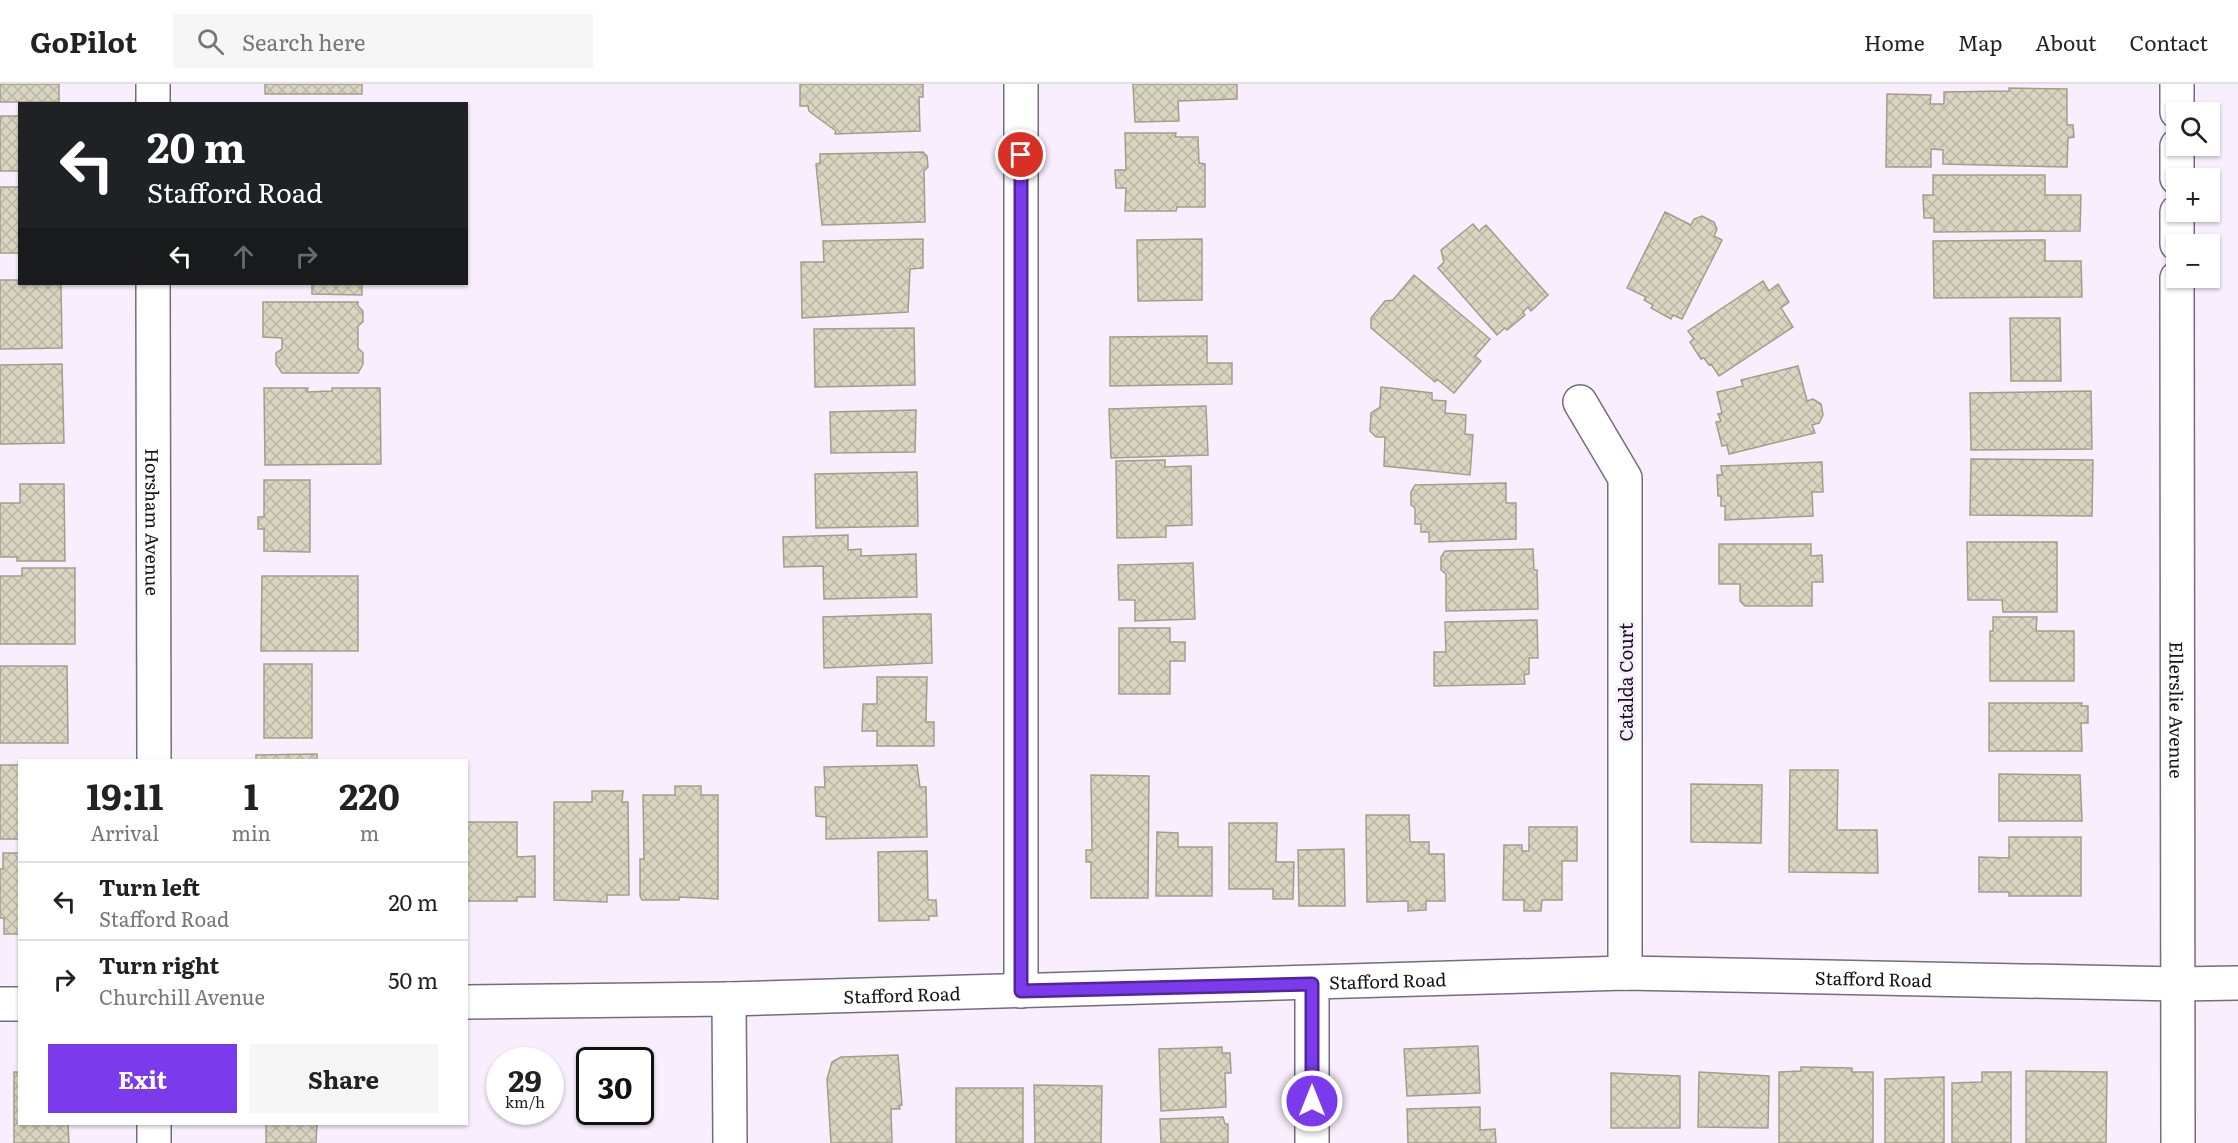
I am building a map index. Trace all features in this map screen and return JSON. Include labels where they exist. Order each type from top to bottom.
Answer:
[{"type":"street","points":[[153,84],[153,102]]},
{"type":"street","points":[[1021,84],[1021,991]]},
{"type":"street","points":[[2176,84],[2176,102]]},
{"type":"street","name":"Horsham Avenue","points":[[153,285],[154,759]]},
{"type":"street","name":"Ellerslie Avenue","points":[[2177,288],[2178,1143]]},
{"type":"street","name":"Catalda Court","points":[[1580,402],[1624,478],[1625,974]]},
{"type":"street","name":"Stafford Road","points":[[468,1002],[729,999],[1625,974],[2178,984],[2238,983]]},
{"type":"street","points":[[1312,984],[1312,1143]]},
{"type":"street","points":[[729,999],[730,1143]]},
{"type":"street","points":[[0,1004],[18,1004]]},
{"type":"street","points":[[154,1125],[154,1143]]},
{"type":"building","points":[[0,84],[59,84],[59,102],[0,102]]},
{"type":"building","points":[[265,84],[362,84],[362,94],[265,94]]},
{"type":"building","points":[[800,84],[923,84],[923,97],[919,97],[920,131],[835,134],[836,131],[809,111],[808,106],[800,106]]},
{"type":"building","points":[[1133,84],[1237,84],[1237,99],[1178,101],[1179,121],[1135,122]]},
{"type":"building","points":[[2009,88],[2067,89],[2067,125],[2073,125],[2074,137],[2068,138],[2067,167],[1943,164],[1943,150],[1931,149],[1931,167],[1886,167],[1887,94],[1931,95],[1930,104],[1944,104],[1944,92],[2009,91]]},
{"type":"building","points":[[0,116],[18,116],[18,171],[0,171]]},
{"type":"building","points":[[1125,133],[1176,133],[1175,137],[1198,137],[1199,163],[1205,164],[1205,207],[1177,207],[1176,211],[1125,211],[1126,188],[1116,188],[1115,170],[1126,170]]},
{"type":"building","points":[[923,152],[927,156],[928,167],[924,171],[925,222],[822,225],[816,164],[820,163],[820,154]]},
{"type":"building","points":[[1933,175],[2045,175],[2045,195],[2081,195],[2080,231],[1934,232],[1934,218],[1924,218],[1923,195],[1933,195]]},
{"type":"building","points":[[0,187],[18,187],[18,253],[0,253]]},
{"type":"building","points":[[1665,212],[1691,225],[1694,219],[1702,216],[1714,222],[1717,229],[1714,236],[1722,240],[1682,319],[1673,315],[1671,319],[1651,308],[1653,305],[1644,300],[1646,297],[1627,288]]},
{"type":"building","points":[[1473,224],[1479,231],[1486,225],[1548,295],[1531,311],[1528,307],[1523,312],[1525,315],[1497,335],[1438,268],[1444,262],[1441,250]]},
{"type":"building","points":[[923,239],[923,268],[910,269],[908,312],[802,318],[801,262],[824,262],[823,241]]},
{"type":"building","points":[[1202,239],[1202,300],[1138,301],[1137,240]]},
{"type":"building","points":[[2045,240],[2045,261],[2081,261],[2082,297],[1934,298],[1933,241]]},
{"type":"building","points":[[1414,275],[1490,339],[1475,356],[1481,361],[1454,393],[1437,379],[1435,382],[1371,328],[1371,318],[1385,301],[1393,300]]},
{"type":"building","points":[[0,280],[18,280],[18,285],[61,285],[62,348],[0,349]]},
{"type":"building","points":[[1763,281],[1769,291],[1778,284],[1789,302],[1781,308],[1793,327],[1719,376],[1711,364],[1709,365],[1704,358],[1701,359],[1690,342],[1694,339],[1688,331]]},
{"type":"building","points":[[312,285],[362,285],[362,295],[312,294]]},
{"type":"building","points":[[263,302],[358,302],[358,306],[363,311],[363,322],[358,326],[358,348],[363,353],[363,364],[358,373],[282,373],[276,364],[276,353],[282,349],[282,338],[263,337]]},
{"type":"building","points":[[2010,318],[2060,318],[2061,381],[2011,381]]},
{"type":"building","points":[[914,328],[915,385],[815,387],[814,329]]},
{"type":"building","points":[[1207,336],[1207,363],[1232,363],[1232,384],[1110,386],[1110,337]]},
{"type":"building","points":[[62,364],[64,443],[0,444],[0,365]]},
{"type":"building","points":[[1798,366],[1807,401],[1813,399],[1821,404],[1823,415],[1819,423],[1812,425],[1815,433],[1729,454],[1727,445],[1722,446],[1716,422],[1721,421],[1718,414],[1722,413],[1717,392],[1743,386],[1741,380]]},
{"type":"building","points":[[1381,387],[1432,393],[1432,400],[1446,401],[1445,413],[1466,415],[1465,434],[1473,435],[1470,475],[1384,466],[1385,437],[1376,437],[1370,431],[1371,413],[1380,407]]},
{"type":"building","points":[[264,388],[308,388],[307,392],[332,391],[332,388],[380,388],[381,464],[265,465]]},
{"type":"building","points":[[2091,391],[2092,449],[1971,450],[1970,393]]},
{"type":"building","points":[[1206,406],[1208,455],[1111,458],[1109,409]]},
{"type":"building","points":[[916,410],[915,452],[831,453],[830,412]]},
{"type":"building","points":[[1971,459],[2093,460],[2092,516],[1970,515]]},
{"type":"building","points":[[1165,460],[1165,467],[1191,466],[1192,525],[1166,526],[1166,537],[1117,538],[1116,461]]},
{"type":"building","points":[[1822,462],[1823,492],[1812,492],[1813,516],[1725,520],[1725,506],[1721,506],[1721,496],[1718,496],[1717,475],[1722,475],[1721,466]]},
{"type":"building","points":[[917,472],[918,526],[816,528],[815,474]]},
{"type":"building","points":[[264,480],[310,480],[310,552],[264,551],[264,529],[258,529],[258,517],[264,517]]},
{"type":"building","points":[[1506,483],[1506,503],[1516,503],[1516,539],[1429,542],[1429,532],[1421,532],[1421,524],[1415,524],[1415,508],[1411,505],[1411,492],[1415,485]]},
{"type":"building","points":[[20,484],[64,484],[65,561],[17,561],[17,557],[0,557],[0,503],[20,503]]},
{"type":"building","points":[[848,535],[848,550],[861,549],[861,556],[916,554],[917,597],[824,599],[823,566],[784,567],[783,537]]},
{"type":"building","points":[[1967,542],[2057,542],[2057,612],[2003,612],[2002,600],[1968,600]]},
{"type":"building","points":[[1719,544],[1811,544],[1811,556],[1822,555],[1823,582],[1812,582],[1812,606],[1745,606],[1740,601],[1740,584],[1719,584]]},
{"type":"building","points":[[1533,549],[1534,570],[1537,570],[1538,609],[1446,611],[1446,574],[1441,570],[1441,557],[1445,551]]},
{"type":"building","points":[[1193,563],[1195,619],[1135,621],[1135,600],[1119,600],[1118,565]]},
{"type":"building","points":[[22,568],[75,568],[75,644],[0,644],[0,576],[22,576]]},
{"type":"building","points":[[262,576],[358,576],[358,651],[261,651]]},
{"type":"building","points":[[931,614],[932,663],[824,668],[823,617]]},
{"type":"building","points":[[1993,617],[2037,617],[2036,631],[2074,631],[2074,681],[1990,681],[1990,631],[1993,631]]},
{"type":"building","points":[[1537,620],[1538,658],[1529,658],[1529,674],[1524,675],[1525,684],[1434,686],[1434,652],[1446,652],[1445,622]]},
{"type":"building","points":[[1119,628],[1170,628],[1170,642],[1185,642],[1185,661],[1170,661],[1170,694],[1119,694]]},
{"type":"building","points":[[264,664],[312,664],[312,738],[264,738]]},
{"type":"building","points":[[0,666],[67,666],[68,743],[0,743]]},
{"type":"building","points":[[877,677],[927,677],[926,722],[934,722],[934,746],[877,746],[877,731],[862,731],[863,704],[877,704]]},
{"type":"building","points":[[1989,703],[2082,703],[2081,706],[2088,706],[2088,723],[2081,723],[2082,751],[1989,751]]},
{"type":"building","points":[[317,754],[317,759],[256,759],[256,755]]},
{"type":"building","points":[[0,765],[18,765],[18,839],[0,839]]},
{"type":"building","points":[[917,765],[920,787],[926,787],[927,837],[826,839],[826,817],[816,816],[815,787],[825,787],[824,767]]},
{"type":"building","points":[[1790,770],[1838,770],[1837,830],[1877,830],[1878,873],[1789,872]]},
{"type":"building","points":[[1999,774],[2080,775],[2082,821],[1999,821]]},
{"type":"building","points":[[1091,775],[1149,776],[1148,898],[1091,898],[1091,862],[1086,862],[1086,850],[1092,850]]},
{"type":"building","points":[[1691,784],[1762,785],[1761,843],[1691,842]]},
{"type":"building","points":[[675,786],[701,786],[701,795],[718,795],[718,899],[679,897],[679,900],[642,900],[640,896],[640,859],[644,859],[643,795],[675,795]]},
{"type":"building","points":[[592,791],[623,791],[622,802],[628,802],[629,895],[607,895],[607,902],[554,900],[554,802],[592,802]]},
{"type":"building","points":[[1366,815],[1409,815],[1410,842],[1429,842],[1429,854],[1444,854],[1445,901],[1426,901],[1426,910],[1408,911],[1408,901],[1367,902]]},
{"type":"building","points":[[468,822],[517,822],[517,857],[535,856],[535,897],[517,897],[517,901],[468,901]]},
{"type":"building","points":[[1229,823],[1277,823],[1276,862],[1294,862],[1293,899],[1273,899],[1273,889],[1229,889]]},
{"type":"building","points":[[1529,827],[1577,827],[1577,861],[1562,861],[1562,900],[1542,900],[1541,911],[1524,911],[1524,900],[1503,900],[1504,845],[1522,845],[1522,851],[1529,851]]},
{"type":"building","points":[[1157,832],[1178,833],[1178,847],[1212,847],[1212,896],[1156,896]]},
{"type":"building","points":[[2009,837],[2081,837],[2081,896],[2009,896],[2009,892],[1979,892],[1979,857],[2009,858]]},
{"type":"building","points":[[1344,849],[1345,906],[1299,906],[1298,850]]},
{"type":"building","points":[[927,851],[928,900],[936,900],[937,916],[929,916],[929,920],[879,921],[878,852]]},
{"type":"building","points":[[3,853],[18,853],[18,934],[4,934],[4,918],[0,918],[0,869],[3,869]]},
{"type":"building","points":[[1478,1046],[1480,1093],[1407,1096],[1404,1049]]},
{"type":"building","points":[[1222,1047],[1222,1053],[1230,1053],[1231,1073],[1225,1073],[1226,1107],[1161,1111],[1159,1049]]},
{"type":"building","points":[[898,1055],[902,1105],[899,1106],[900,1109],[891,1109],[892,1143],[831,1143],[827,1079],[832,1062],[841,1057]]},
{"type":"building","points":[[1801,1067],[1852,1068],[1852,1072],[1873,1072],[1873,1143],[1779,1143],[1779,1072],[1801,1071]]},
{"type":"building","points":[[2026,1071],[2107,1072],[2106,1143],[2026,1143]]},
{"type":"building","points":[[14,1072],[18,1072],[18,1125],[68,1125],[69,1143],[14,1143]]},
{"type":"building","points":[[1699,1072],[1769,1076],[1768,1128],[1698,1127]]},
{"type":"building","points":[[1982,1072],[2011,1072],[2011,1143],[1952,1143],[1952,1083],[1982,1082]]},
{"type":"building","points":[[1611,1073],[1680,1076],[1680,1128],[1611,1128]]},
{"type":"building","points":[[1944,1077],[1944,1143],[1885,1143],[1885,1079]]},
{"type":"building","points":[[1034,1085],[1102,1086],[1101,1143],[1035,1143]]},
{"type":"building","points":[[956,1088],[1023,1088],[1023,1143],[956,1143]]},
{"type":"building","points":[[1480,1107],[1480,1130],[1495,1129],[1496,1143],[1408,1143],[1407,1109]]},
{"type":"building","points":[[1223,1117],[1225,1124],[1228,1124],[1228,1143],[1161,1143],[1160,1119]]},
{"type":"building","points":[[266,1125],[317,1125],[316,1143],[266,1143]]},
{"type":"route","points":[[1021,155],[1021,991],[1312,984],[1312,1101]]}]
